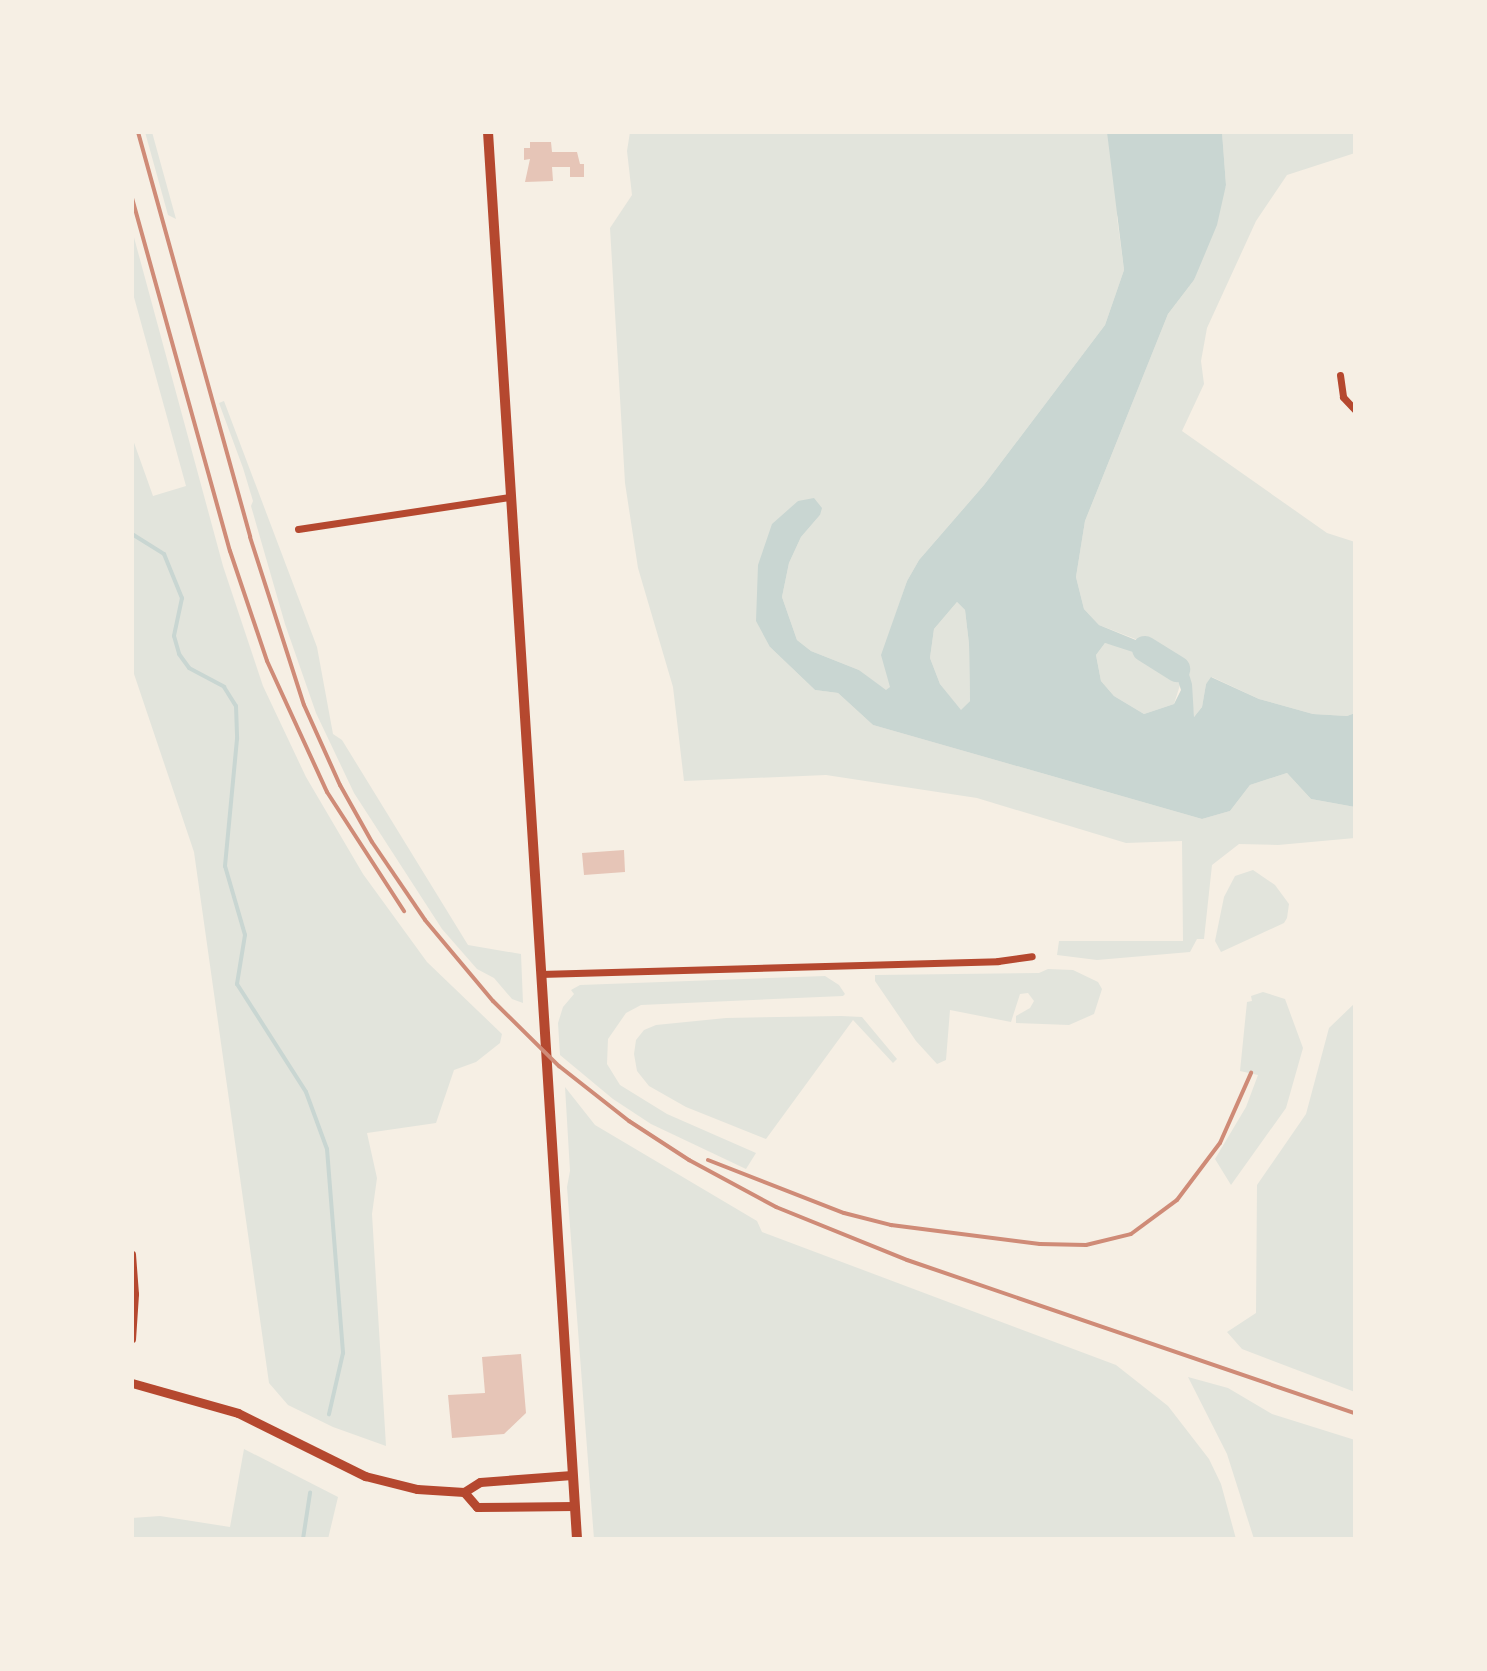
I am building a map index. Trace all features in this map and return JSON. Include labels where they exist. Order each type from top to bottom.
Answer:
[{"type":"main road","points":[[488,132],[577,1539]]},
{"type":"street","points":[[1340,375],[1343,397],[1355,410]]},
{"type":"street","points":[[298,529],[510,497]]},
{"type":"street","points":[[540,974],[1005,961],[1032,956]]},
{"type":"street","points":[[132,1254],[135,1294],[132,1339]]},
{"type":"street","points":[[132,1383],[238,1413],[365,1476],[417,1489],[464,1492],[480,1482],[572,1475]]},
{"type":"street","points":[[464,1492],[477,1507],[574,1506]]},
{"type":"shaded area","points":[[145,132],[152,132],[176,219],[168,215]]},
{"type":"shaded area","points":[[630,132],[1143,132],[1117,217],[1124,270],[1105,325],[984,485],[919,560],[907,581],[882,655],[891,687],[886,691],[859,670],[811,651],[797,640],[782,597],[789,563],[801,537],[820,515],[798,501],[770,647],[815,690],[838,693],[873,725],[1202,819],[1230,811],[1250,785],[1287,773],[1311,799],[1355,807],[1355,838],[1278,845],[1239,844],[1212,865],[1204,939],[1197,939],[1190,952],[1097,960],[1057,955],[1059,941],[1183,941],[1182,841],[1126,843],[977,798],[826,775],[684,781],[673,687],[638,568],[625,483],[610,228],[632,195],[627,151]]},
{"type":"shaded area","points":[[1107,132],[1222,132],[1226,185],[1217,225],[1194,280],[1168,314],[1085,521],[1076,577],[1084,609],[1099,625],[1148,645],[1142,652],[1133,652],[1105,643],[1096,655],[1101,681],[1114,696],[1144,714],[1174,704],[1181,690],[1175,671],[1181,667],[1189,674],[1192,684],[1194,717],[1202,707],[1206,684],[1211,677],[1259,699],[1313,714],[1347,716],[1355,713],[1355,807],[1311,799],[1287,773],[1250,785],[1230,811],[1202,819],[873,725],[838,693],[815,690],[770,647],[756,621],[758,565],[772,524],[798,501],[814,498],[822,508],[820,515],[801,537],[789,563],[782,597],[797,640],[811,651],[859,670],[886,690],[890,687],[881,655],[907,581],[919,560],[984,485],[1105,325],[1124,270]],"holes":[[[957,602],[965,610],[970,701],[961,710],[940,684],[930,658],[934,629]]]},
{"type":"shaded area","points":[[1222,132],[1355,132],[1355,153],[1287,175],[1256,221],[1207,328],[1201,361],[1204,384],[1182,431],[1327,533],[1355,542],[1355,713],[1347,716],[1313,714],[1259,699],[1212,677],[1206,684],[1202,707],[1194,717],[1189,674],[1181,682],[1174,704],[1144,714],[1114,696],[1101,681],[1096,655],[1105,643],[1142,652],[1143,642],[1099,625],[1084,609],[1076,577],[1085,521],[1168,314],[1194,280],[1226,185]]},
{"type":"shaded area","points":[[132,230],[223,566],[263,686],[306,777],[363,874],[427,962],[502,1034],[500,1043],[476,1062],[454,1070],[436,1123],[367,1133],[377,1178],[372,1214],[386,1446],[333,1427],[288,1405],[269,1383],[194,852],[132,668],[132,437],[153,496],[186,486],[132,290]]},
{"type":"shaded area","points":[[224,401],[317,647],[333,734],[342,740],[468,945],[521,954],[523,1003],[512,999],[494,978],[477,969],[442,929],[354,793],[316,713],[285,624],[251,506],[253,501],[219,403]]},
{"type":"shaded area","points":[[957,602],[965,610],[969,644],[970,701],[961,711],[940,684],[930,658],[934,629]]},
{"type":"shaded area","points":[[1253,870],[1275,885],[1289,904],[1287,918],[1284,923],[1221,952],[1215,941],[1224,897],[1235,876]]},
{"type":"shaded area","points":[[1048,969],[1073,970],[1098,982],[1102,989],[1094,1014],[1069,1025],[1016,1023],[1016,1016],[1030,1008],[1034,1001],[1028,993],[1020,994],[1011,1022],[950,1010],[946,1060],[937,1064],[916,1041],[875,981],[875,975],[1039,973]]},
{"type":"shaded area","points":[[825,976],[839,985],[845,994],[843,996],[641,1005],[626,1013],[608,1039],[607,1064],[620,1085],[667,1114],[756,1153],[746,1169],[651,1124],[613,1099],[560,1055],[558,1023],[563,1007],[574,994],[571,990],[580,985]]},
{"type":"shaded area","points":[[1263,992],[1285,999],[1303,1048],[1286,1108],[1231,1185],[1215,1159],[1246,1107],[1258,1075],[1240,1071],[1247,1002],[1252,1001],[1251,996]]},
{"type":"shaded area","points":[[1355,1003],[1355,1392],[1242,1349],[1227,1332],[1256,1313],[1257,1185],[1306,1114],[1329,1028]]},
{"type":"shaded area","points":[[862,1017],[897,1059],[893,1063],[853,1020],[766,1139],[686,1107],[649,1086],[637,1071],[634,1054],[636,1040],[644,1030],[656,1025],[726,1018]]},
{"type":"shaded area","points":[[565,1087],[595,1125],[757,1221],[762,1232],[1116,1365],[1168,1406],[1209,1459],[1221,1484],[1236,1539],[594,1539],[567,1187],[570,1171]]},
{"type":"shaded area","points":[[1188,1377],[1228,1388],[1272,1414],[1355,1440],[1355,1539],[1254,1539],[1227,1454]]},
{"type":"shaded area","points":[[244,1449],[338,1497],[328,1539],[132,1539],[132,1518],[160,1516],[230,1527]]},
{"type":"building","points":[[530,142],[551,142],[552,152],[577,152],[580,164],[584,164],[584,177],[570,177],[570,167],[552,167],[553,181],[525,182],[530,159],[524,160],[524,148],[530,148]]},
{"type":"building","points":[[624,850],[625,872],[584,875],[582,853]]},
{"type":"building","points":[[521,1354],[526,1413],[504,1434],[452,1438],[448,1395],[485,1393],[482,1357]]},
{"type":"waterway","points":[[132,534],[164,554],[182,598],[174,636],[179,654],[189,668],[224,687],[236,706],[237,739],[225,866],[245,935],[237,984],[306,1092],[327,1149],[343,1353],[329,1414]]},
{"type":"waterway","points":[[1145,649],[1177,669]]},
{"type":"waterway","points":[[303,1539],[310,1493]]},
{"type":"railway","points":[[138,132],[250,537],[304,705],[340,785],[372,842],[425,920],[493,1001],[559,1066],[629,1121],[689,1160],[776,1207],[907,1260],[1355,1413]]},
{"type":"railway","points":[[132,198],[230,551],[267,661],[327,792],[404,911]]},
{"type":"railway","points":[[708,1160],[844,1213],[891,1225],[1040,1244],[1086,1245],[1131,1234],[1177,1200],[1220,1143],[1251,1073]]}]
